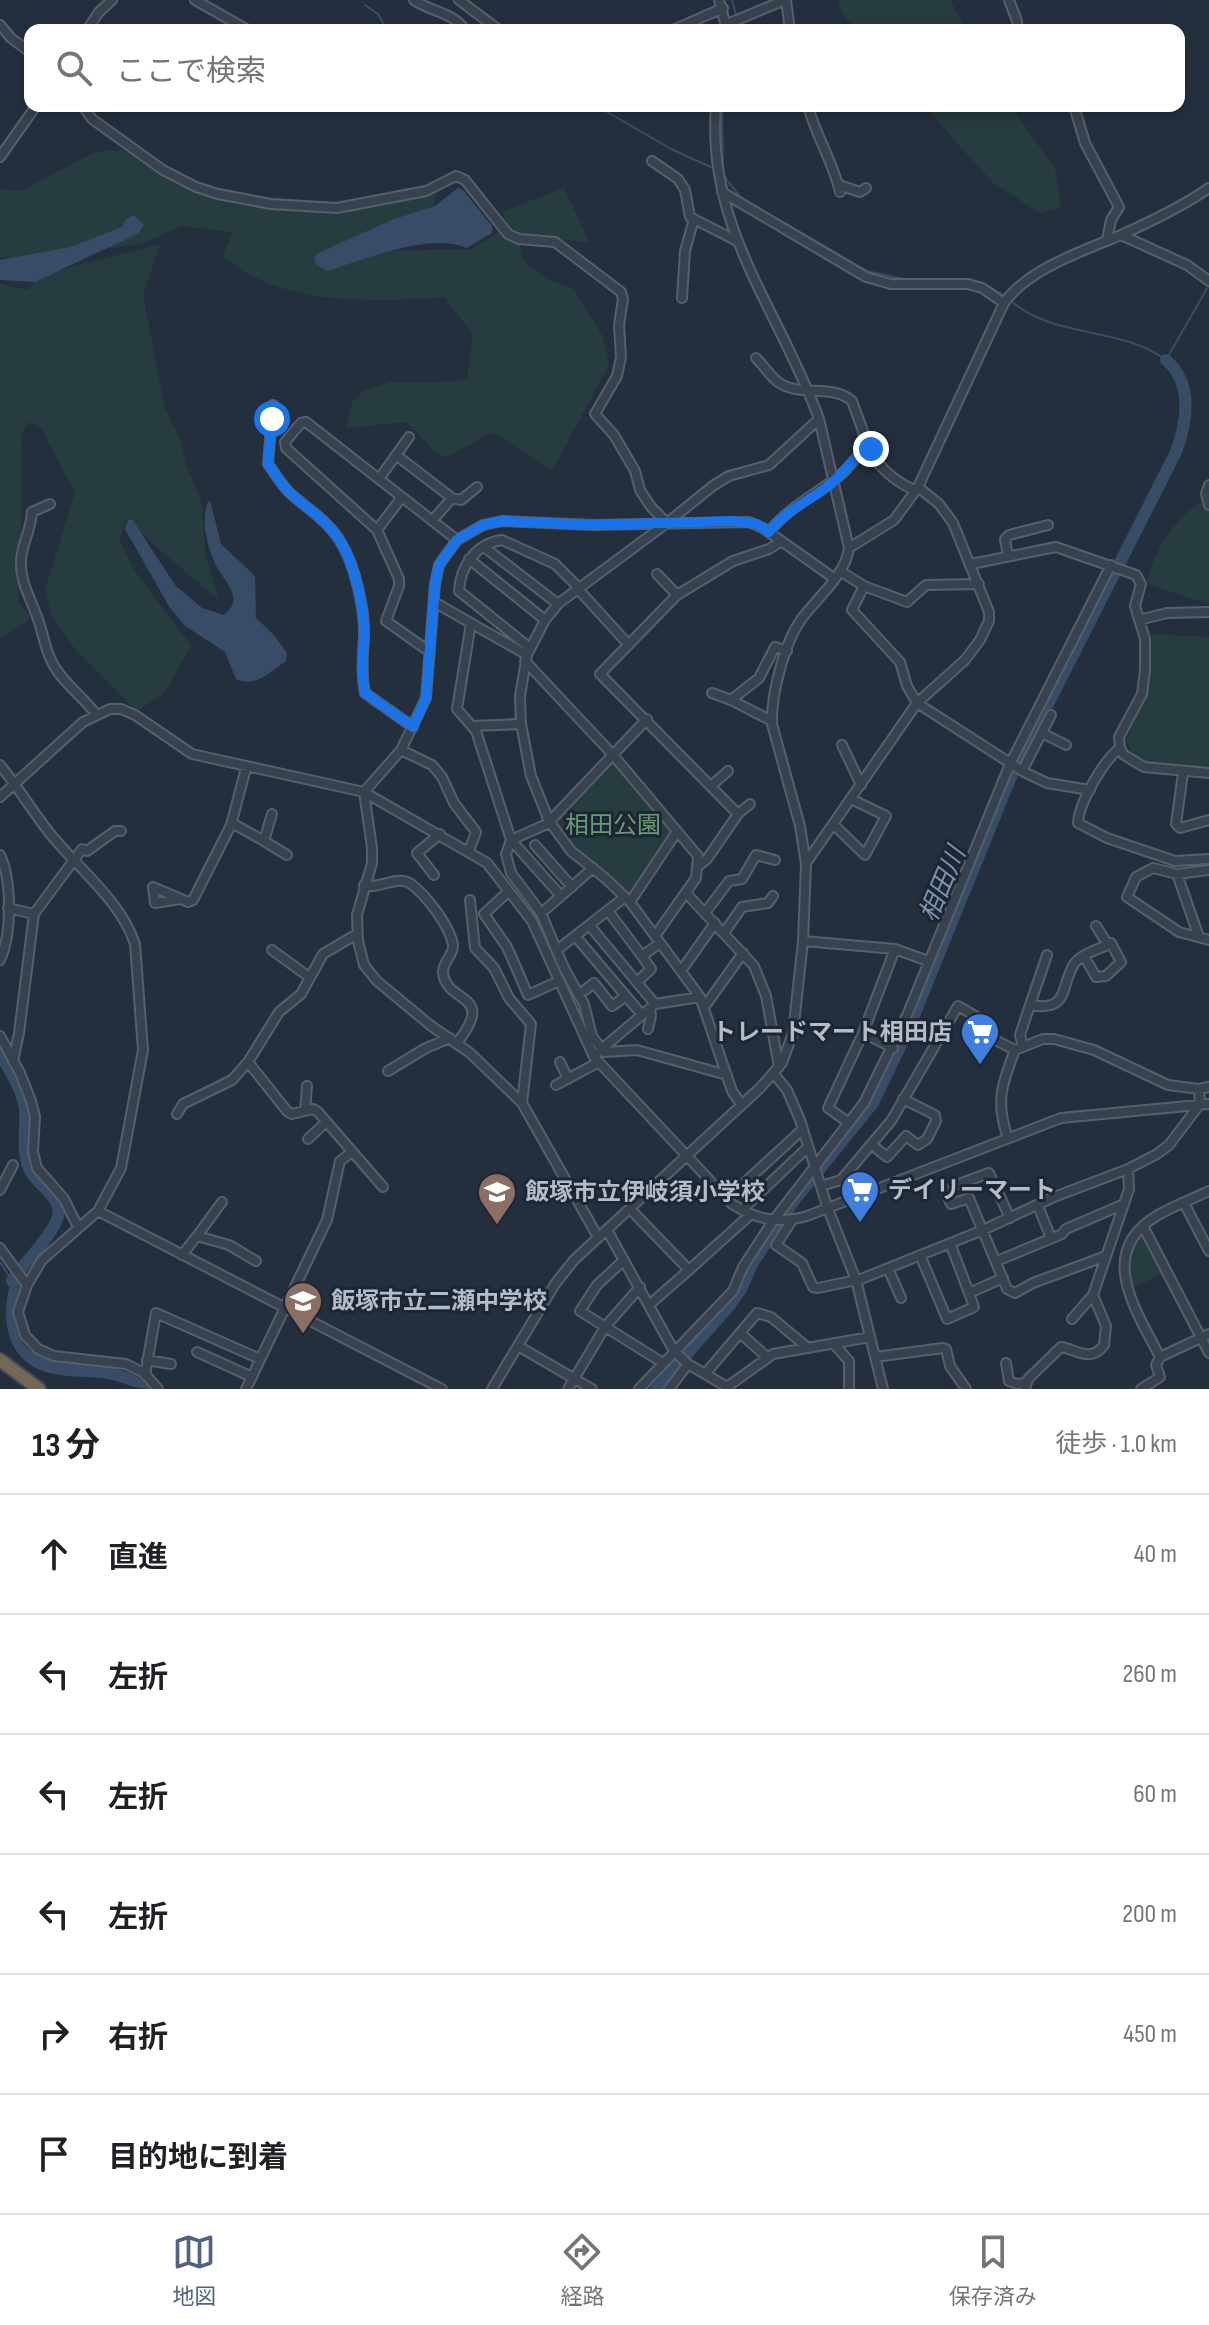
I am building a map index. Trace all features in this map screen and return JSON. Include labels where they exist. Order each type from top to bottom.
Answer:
[{"type":"highway","points":[[0,1360],[39,1389]]},
{"type":"street","points":[[91,24],[112,0]]},
{"type":"street","points":[[195,0],[237,24]]},
{"type":"street","points":[[414,0],[454,17],[460,24]]},
{"type":"street","points":[[459,0],[491,24]]},
{"type":"street","points":[[684,24],[721,4],[732,24],[785,0],[789,24]]},
{"type":"street","points":[[1009,0],[1017,24]]},
{"type":"street","points":[[0,25],[24,48]]},
{"type":"street","points":[[0,157],[32,112]]},
{"type":"street","points":[[87,112],[92,119],[163,170],[218,194],[271,204],[337,208],[426,191],[456,176],[465,180],[508,234],[519,239],[555,242],[621,292],[621,357],[617,376],[595,414],[614,435],[651,507],[667,523]]},
{"type":"street","points":[[492,1389],[555,1284],[598,1237],[777,1071],[793,1033],[803,941],[806,864],[800,826],[772,721],[787,651],[801,620],[846,562],[849,548],[835,479],[809,391],[737,241],[721,192],[715,161],[716,112]]},
{"type":"street","points":[[810,112],[815,133],[836,173],[840,189],[860,192],[866,188]]},
{"type":"street","points":[[1076,112],[1085,143],[1119,207],[1111,220],[1107,240]]},
{"type":"street","points":[[652,161],[678,179],[685,190],[688,213],[694,219],[737,241]]},
{"type":"street","points":[[849,548],[894,520],[917,489],[1012,291],[1026,280],[1121,235],[1209,188]]},
{"type":"street","points":[[721,192],[866,277],[891,284],[968,284],[982,288],[1004,303]]},
{"type":"street","points":[[682,298],[685,251],[694,219]]},
{"type":"street","points":[[1121,235],[1187,265],[1209,281]]},
{"type":"street","points":[[756,358],[782,384],[809,391],[840,393],[852,401],[870,447],[885,473],[917,489],[946,513],[971,564],[989,612],[986,629],[956,670],[917,703],[806,864]]},
{"type":"street","points":[[273,405],[268,464],[289,493],[308,505],[339,538],[348,555],[358,589],[364,636],[361,655],[365,693],[413,727]]},
{"type":"street","points":[[741,1104],[732,1091],[703,1002],[627,900],[571,851],[549,821],[531,776],[521,724],[520,696],[528,655],[545,620],[558,604],[714,485],[729,476],[769,465],[819,419]]},
{"type":"street","points":[[430,652],[386,621],[399,579],[377,530],[286,448],[285,442],[301,423],[306,422],[457,540]]},
{"type":"street","points":[[379,479],[409,437]]},
{"type":"street","points":[[769,532],[870,447]]},
{"type":"street","points":[[396,455],[452,498],[461,500],[477,487]]},
{"type":"street","points":[[1209,485],[1206,494],[1209,505]]},
{"type":"street","points":[[377,530],[402,497]]},
{"type":"street","points":[[432,521],[452,498]]},
{"type":"street","points":[[50,504],[32,512],[31,528],[21,560],[25,593],[37,615],[49,658],[59,674],[87,700],[96,714]]},
{"type":"street","points":[[598,1237],[522,1103],[454,1041],[430,1025],[369,973],[360,952],[357,915],[372,863],[364,792],[401,750],[426,698],[439,565],[457,540],[483,525],[502,521],[593,525],[733,521],[757,524],[838,575],[907,602],[926,585],[979,584]]},
{"type":"street","points":[[1008,556],[1005,539],[1009,535],[1048,525]]},
{"type":"street","points":[[628,644],[555,564],[509,542],[497,540],[484,547],[463,568],[459,591],[528,655],[695,852],[698,866],[696,878],[658,940],[642,956]]},
{"type":"street","points":[[738,814],[600,674],[677,595],[733,561],[769,549],[782,541]]},
{"type":"street","points":[[484,547],[558,604]]},
{"type":"street","points":[[971,564],[1056,547],[1136,575],[1141,584],[1135,606],[1145,639],[1142,694],[1119,737],[1120,748],[1124,755],[1144,767],[1209,773]]},
{"type":"street","points":[[469,559],[545,620]]},
{"type":"street","points":[[639,1389],[733,1291],[743,1267],[774,1221],[874,1087],[1016,767],[1112,566]]},
{"type":"street","points":[[657,574],[677,595]]},
{"type":"street","points":[[864,586],[852,610],[900,662],[907,686],[917,703],[1016,767],[1047,783],[1090,790]]},
{"type":"street","points":[[434,602],[528,655]]},
{"type":"street","points":[[1139,620],[1167,613],[1209,612]]},
{"type":"street","points":[[471,623],[457,709],[459,715],[473,726],[511,840],[561,896]]},
{"type":"street","points":[[731,700],[759,678],[775,647],[787,651]]},
{"type":"street","points":[[712,693],[772,721]]},
{"type":"street","points":[[0,797],[96,714],[110,709],[128,711],[192,754],[364,792],[487,863],[539,933],[559,981],[598,1056],[727,1199],[746,1212],[774,1221],[790,1220],[828,1209],[1077,1114],[1204,1104]]},
{"type":"street","points":[[1016,767],[1042,733],[1051,715]]},
{"type":"street","points":[[598,1056],[584,1004],[539,910],[511,873],[506,854],[511,840],[549,821],[647,719]]},
{"type":"street","points":[[473,726],[521,724]]},
{"type":"street","points":[[1042,733],[1066,745]]},
{"type":"street","points":[[842,745],[861,785]]},
{"type":"street","points":[[1120,748],[1108,760],[1090,790],[1077,819],[1083,828],[1175,861],[1209,859]]},
{"type":"street","points":[[401,750],[432,765],[442,777],[454,803],[476,832],[469,851]]},
{"type":"street","points":[[0,765],[48,831],[130,929],[135,944],[143,1050],[121,1170],[98,1211],[42,1260],[26,1284],[18,1312],[25,1335],[38,1349],[54,1356],[126,1364],[145,1375],[158,1389]]},
{"type":"street","points":[[180,899],[193,900],[232,823],[246,768]]},
{"type":"street","points":[[711,786],[728,771]]},
{"type":"street","points":[[1183,773],[1176,824],[1180,828],[1209,820]]},
{"type":"street","points":[[833,824],[865,855],[886,816],[851,799]]},
{"type":"street","points":[[698,866],[707,859],[738,814],[750,804]]},
{"type":"street","points":[[264,841],[272,814]]},
{"type":"street","points":[[232,823],[287,855]]},
{"type":"street","points":[[13,1061],[34,914],[82,849],[87,851],[115,831],[121,831]]},
{"type":"street","points":[[557,950],[627,900],[676,833]]},
{"type":"street","points":[[434,875],[417,853],[440,834]]},
{"type":"street","points":[[535,845],[572,887]]},
{"type":"street","points":[[0,855],[8,879],[7,941],[0,960]]},
{"type":"street","points":[[705,913],[729,881],[742,879],[756,855],[775,860]]},
{"type":"street","points":[[546,909],[593,868]]},
{"type":"street","points":[[1209,870],[1177,874],[1153,868],[1136,877],[1127,897],[1179,932],[1209,940]]},
{"type":"street","points":[[1177,874],[1199,937]]},
{"type":"street","points":[[364,885],[380,887],[400,881],[409,883],[440,916],[453,948],[443,966],[445,980],[471,1004],[472,1011],[469,1029],[454,1041],[426,1048],[388,1071]]},
{"type":"street","points":[[509,891],[484,914],[507,947],[528,995],[559,981]]},
{"type":"street","points":[[686,893],[743,953],[763,983],[777,1071],[803,1129],[828,1209],[856,1281],[883,1389]]},
{"type":"street","points":[[724,933],[742,907],[768,903],[773,896]]},
{"type":"street","points":[[470,900],[475,948],[494,968],[509,998],[531,1024],[522,1103]]},
{"type":"street","points":[[8,908],[34,914]]},
{"type":"street","points":[[608,911],[651,969],[637,982]]},
{"type":"street","points":[[681,971],[715,923]]},
{"type":"street","points":[[590,926],[637,982],[652,1006],[648,1029]]},
{"type":"street","points":[[1096,926],[1108,945]]},
{"type":"street","points":[[177,1114],[183,1104],[232,1080],[248,1062],[279,1012],[301,994],[323,954],[357,934]]},
{"type":"street","points":[[576,937],[642,1015]]},
{"type":"street","points":[[803,941],[895,949],[928,961]]},
{"type":"street","points":[[1030,1005],[1044,1008],[1057,1003],[1067,987],[1075,962],[1084,956],[1111,943],[1121,962],[1106,976],[1096,977],[1084,956]]},
{"type":"street","points":[[849,1123],[828,1108],[863,1033],[895,949]]},
{"type":"street","points":[[272,950],[309,977]]},
{"type":"street","points":[[556,1085],[598,1056],[652,1006],[703,1002],[743,953]]},
{"type":"street","points":[[1008,1138],[1000,1117],[1002,1088],[1019,1049],[1020,1035],[1047,955]]},
{"type":"street","points":[[585,990],[594,983],[612,1006],[626,996]]},
{"type":"street","points":[[790,1220],[776,1245],[802,1263],[813,1287],[856,1281],[983,1230],[1087,1183],[1128,1169],[1157,1154],[1169,1145],[1204,1104],[1204,1088],[1168,1085],[1094,1050],[1054,1039],[1043,1039],[1019,1049],[997,1041],[977,1017],[958,1006],[891,1121],[841,1180],[820,1183]]},
{"type":"street","points":[[863,1033],[893,1048]]},
{"type":"street","points":[[0,1036],[26,1087],[35,1117],[33,1152],[37,1168],[64,1199],[78,1227]]},
{"type":"street","points":[[598,1056],[637,1050],[727,1075]]},
{"type":"street","points":[[248,1062],[287,1111],[292,1114],[313,1109],[383,1187]]},
{"type":"street","points":[[560,1062],[568,1079]]},
{"type":"street","points":[[305,1111],[307,1086]]},
{"type":"street","points":[[872,1145],[887,1157],[906,1136],[918,1145],[927,1139],[936,1121],[935,1115],[903,1099]]},
{"type":"street","points":[[308,1139],[326,1122]]},
{"type":"street","points":[[727,1199],[803,1129]]},
{"type":"street","points":[[649,1305],[689,1270],[808,1147]]},
{"type":"street","points":[[246,1389],[327,1220],[340,1161],[352,1152]]},
{"type":"street","points":[[0,1190],[13,1165]]},
{"type":"street","points":[[1072,1319],[1093,1295],[1129,1189],[1128,1169]]},
{"type":"street","points":[[959,1184],[989,1173],[1010,1218]]},
{"type":"street","points":[[944,1189],[951,1204],[969,1198],[1007,1289],[1015,1293],[1033,1283],[1106,1256]]},
{"type":"street","points":[[1160,1357],[1128,1294],[1125,1258],[1143,1226],[1158,1215],[1209,1191]]},
{"type":"street","points":[[182,1255],[222,1202]]},
{"type":"street","points":[[1184,1203],[1209,1251]]},
{"type":"street","points":[[997,1261],[1124,1204]]},
{"type":"street","points":[[1038,1206],[1051,1238]]},
{"type":"street","points":[[630,1209],[689,1270]]},
{"type":"street","points":[[98,1211],[442,1389]]},
{"type":"street","points":[[1143,1226],[1205,1336],[1209,1353]]},
{"type":"street","points":[[607,1230],[674,1351],[688,1364],[727,1387],[767,1357],[870,1337]]},
{"type":"street","points":[[197,1236],[229,1245],[256,1261]]},
{"type":"street","points":[[920,1255],[947,1319],[974,1307],[950,1243]]},
{"type":"street","points":[[0,1248],[26,1284]]},
{"type":"street","points":[[624,1260],[597,1285],[580,1311],[663,1363]]},
{"type":"street","points":[[888,1268],[901,1298]]},
{"type":"street","points":[[969,1293],[1003,1278]]},
{"type":"street","points":[[568,1389],[605,1327],[640,1287]]},
{"type":"street","points":[[1006,1363],[1009,1381],[1026,1386],[1061,1347],[1087,1355],[1100,1351],[1104,1345],[1106,1326],[1093,1295]]},
{"type":"street","points":[[145,1375],[156,1313],[214,1334],[260,1359]]},
{"type":"street","points":[[705,1374],[757,1313],[771,1317],[808,1348]]},
{"type":"street","points":[[740,1333],[767,1357]]},
{"type":"street","points":[[1141,1389],[1160,1377],[1156,1365],[1160,1357],[1205,1336]]},
{"type":"street","points":[[833,1343],[849,1361],[849,1389]]},
{"type":"street","points":[[518,1346],[592,1389]]},
{"type":"street","points":[[875,1357],[946,1349],[950,1366],[966,1389]]},
{"type":"street","points":[[197,1352],[252,1377]]},
{"type":"street","points":[[147,1360],[167,1361]]},
{"type":"street","points":[[669,1389],[688,1364]]},
{"type":"green space","points":[[838,0],[950,0],[963,24],[851,24]]},
{"type":"green space","points":[[929,112],[1014,112],[1055,168],[1061,207],[1040,213],[992,182]]},
{"type":"green space","points":[[122,150],[228,200],[267,208],[437,194],[433,206],[329,252],[471,249],[506,228],[503,211],[564,188],[590,243],[517,234],[524,262],[547,279],[574,289],[603,337],[609,365],[552,471],[493,432],[447,457],[436,453],[406,422],[346,428],[352,402],[363,391],[390,382],[467,380],[473,334],[444,297],[358,300],[299,293],[271,285],[246,273],[223,256],[232,232],[182,226],[140,244],[21,259],[0,258],[0,189],[21,191],[94,152]]},
{"type":"green space","points":[[160,244],[143,295],[165,408],[182,443],[186,465],[202,504],[205,553],[219,601],[126,520],[119,539],[134,570],[191,645],[165,693],[137,711],[77,652],[52,616],[45,590],[75,493],[41,428],[35,423],[27,423],[21,437],[18,600],[29,615],[27,621],[0,639],[0,284],[28,290],[39,275]]},
{"type":"green space","points":[[1209,498],[1209,604],[1146,583],[1168,534],[1186,514]]},
{"type":"green space","points":[[1151,634],[1209,637],[1209,768],[1148,763],[1133,755],[1126,739],[1146,688]]},
{"type":"green space","name":"相田公園","points":[[610,761],[614,761],[673,832],[630,895],[570,846],[555,824],[558,815]]},
{"type":"green space","points":[[1141,1232],[1144,1232],[1165,1272],[1131,1289],[1130,1257]]},
{"type":"water","points":[[458,188],[492,226],[492,233],[467,248],[436,243],[417,245],[328,271],[316,264],[314,258],[318,253],[394,219],[435,206]]},
{"type":"water","points":[[134,215],[144,225],[139,233],[35,282],[0,280],[0,260],[70,247],[122,227],[125,220]]},
{"type":"water","points":[[210,500],[221,544],[255,576],[256,618],[287,653],[286,661],[250,682],[236,679],[225,652],[184,625],[170,608],[125,529],[128,520],[132,519],[175,585],[202,608],[224,615],[230,608],[233,595],[217,568],[207,539],[205,513]]},
{"type":"water","points":[[14,1274],[20,1283],[15,1320],[22,1341],[35,1354],[53,1360],[117,1369],[136,1376],[150,1389],[102,1378],[55,1374],[27,1363],[11,1341],[6,1315]]},
{"type":"waterway","points":[[732,0],[737,18]]},
{"type":"waterway","points":[[365,5],[378,14],[384,24]]},
{"type":"waterway","points":[[607,112],[671,149],[713,168]]},
{"type":"waterway","points":[[723,112],[723,170]]},
{"type":"waterway","points":[[724,176],[741,198],[867,271],[903,279],[971,280],[985,284],[1006,297]]},
{"type":"waterway","points":[[1011,301],[1047,321],[1129,342],[1166,360],[1209,285]]},
{"type":"waterway","name":"相田川","points":[[656,1389],[730,1305],[752,1264],[793,1202],[873,1103],[908,1030],[1010,779],[1176,452],[1186,404],[1181,380],[1166,360]]},
{"type":"waterway","points":[[0,1053],[24,1103],[27,1164],[59,1210],[51,1232],[12,1281]]},
{"type":"waterway","points":[[0,1262],[12,1281]]},
{"type":"place","name":"トレードマート相田店","points":[[980,1066]]},
{"type":"place","name":"デイリーマート","points":[[860,1224]]},
{"type":"place","name":"飯塚市立伊岐須小学校","points":[[497,1226]]},
{"type":"place","name":"飯塚市立二瀬中学校","points":[[303,1335]]},
{"type":"route","points":[[272,419],[268,464],[289,493],[308,505],[339,538],[348,555],[358,589],[364,636],[361,655],[365,693],[413,727],[426,698],[439,565],[457,540],[483,525],[502,521],[593,525],[733,521],[757,524],[769,532],[788,513],[841,475],[864,450],[871,449]]}]
